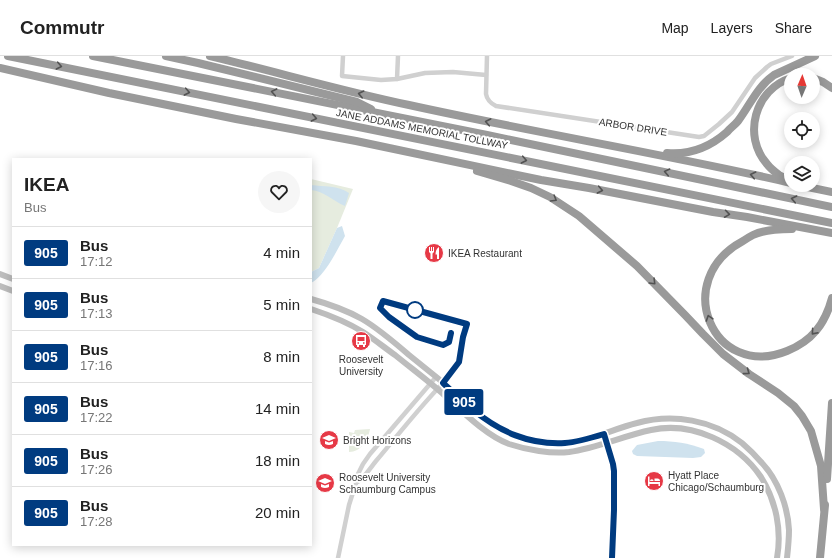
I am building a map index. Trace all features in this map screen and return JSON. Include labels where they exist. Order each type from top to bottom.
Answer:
[{"type":"highway","name":"JANE ADDAMS MEMORIAL TOLLWAY","points":[[8,56],[832,223]]},
{"type":"highway","name":"JANE ADDAMS MEMORIAL TOLLWAY","points":[[93,56],[663,171],[832,207]]},
{"type":"highway","points":[[166,56],[357,102],[381,114]]},
{"type":"highway","points":[[210,56],[408,105],[784,182]]},
{"type":"highway","points":[[575,140],[615,142],[667,153],[677,154],[692,152],[720,138],[737,122],[754,96],[774,74],[815,56]]},
{"type":"highway","points":[[0,68],[109,93],[236,119],[356,141],[541,180],[706,211],[747,217],[832,234]]},
{"type":"highway","points":[[784,81],[776,86],[763,98],[756,114],[754,128],[756,145],[763,159],[778,174],[784,177]]},
{"type":"highway","points":[[820,81],[832,88]]},
{"type":"highway","points":[[356,141],[466,168],[511,181],[550,197],[579,216],[637,266],[723,354],[794,406],[802,416],[811,432],[821,466],[824,509]]},
{"type":"highway","points":[[820,190],[832,192]]},
{"type":"highway","points":[[809,229],[780,229],[754,234],[729,250],[715,266],[708,280],[705,301],[709,322],[720,339],[742,353],[754,356],[781,354],[795,348],[812,336],[824,321],[832,298]]},
{"type":"highway","points":[[820,558],[832,404]]},
{"type":"street","points":[[343,56],[342,76],[381,80],[397,79],[425,73],[453,72],[486,75]]},
{"type":"street","points":[[397,79],[398,56]]},
{"type":"street","name":"ARBOR DRIVE","points":[[487,56],[486,97],[496,106],[699,137],[704,136],[732,112],[752,83],[770,64],[792,56]]},
{"type":"street","points":[[0,274],[12,279]]},
{"type":"street","points":[[0,286],[12,291]]},
{"type":"street","points":[[312,298],[344,310],[378,329],[484,418],[501,429],[526,439],[552,443],[566,443],[587,439],[638,423],[662,418],[691,420],[725,433],[743,443],[759,459],[766,467],[778,488],[785,508],[789,530],[787,558]]},
{"type":"street","points":[[312,309],[329,315],[364,332],[430,383],[488,432],[509,444],[537,450],[570,452],[662,428],[694,430],[718,440],[743,456],[766,485],[778,518],[779,535],[777,558]]},
{"type":"street","points":[[338,558],[356,478],[370,454],[436,377]]},
{"type":"street","points":[[356,483],[361,481],[370,468],[443,383]]},
{"type":"shaded area","points":[[312,179],[353,189],[319,268],[312,272]]},
{"type":"shaded area","points":[[370,429],[368,437],[363,445],[357,450],[349,452],[349,432],[354,433],[355,430]]},
{"type":"water","points":[[312,185],[336,187],[349,193],[345,206],[312,190]]},
{"type":"water","points":[[342,226],[345,236],[326,269],[312,282],[312,272],[319,268],[337,228]]},
{"type":"water","points":[[658,441],[692,445],[704,449],[705,453],[701,457],[693,458],[637,456],[633,454],[632,451],[637,445]]},
{"type":"bus line","name":"905","points":[[451,333],[449,342],[443,345],[417,337],[389,317],[380,308],[383,301],[467,324],[463,337],[459,362],[443,383],[472,409],[501,429],[526,439],[552,443],[566,443],[604,434],[614,471],[612,558]]},
{"type":"place","name":"IKEA Restaurant","points":[[434,253]]},
{"type":"place","name":"Roosevelt University","points":[[361,341]]},
{"type":"place","name":"Bright Horizons","points":[[329,440]]},
{"type":"place","name":"Hyatt Place Chicago/Schaumburg","points":[[654,481]]},
{"type":"place","name":"Roosevelt University Schaumburg Campus","points":[[325,483]]}]
